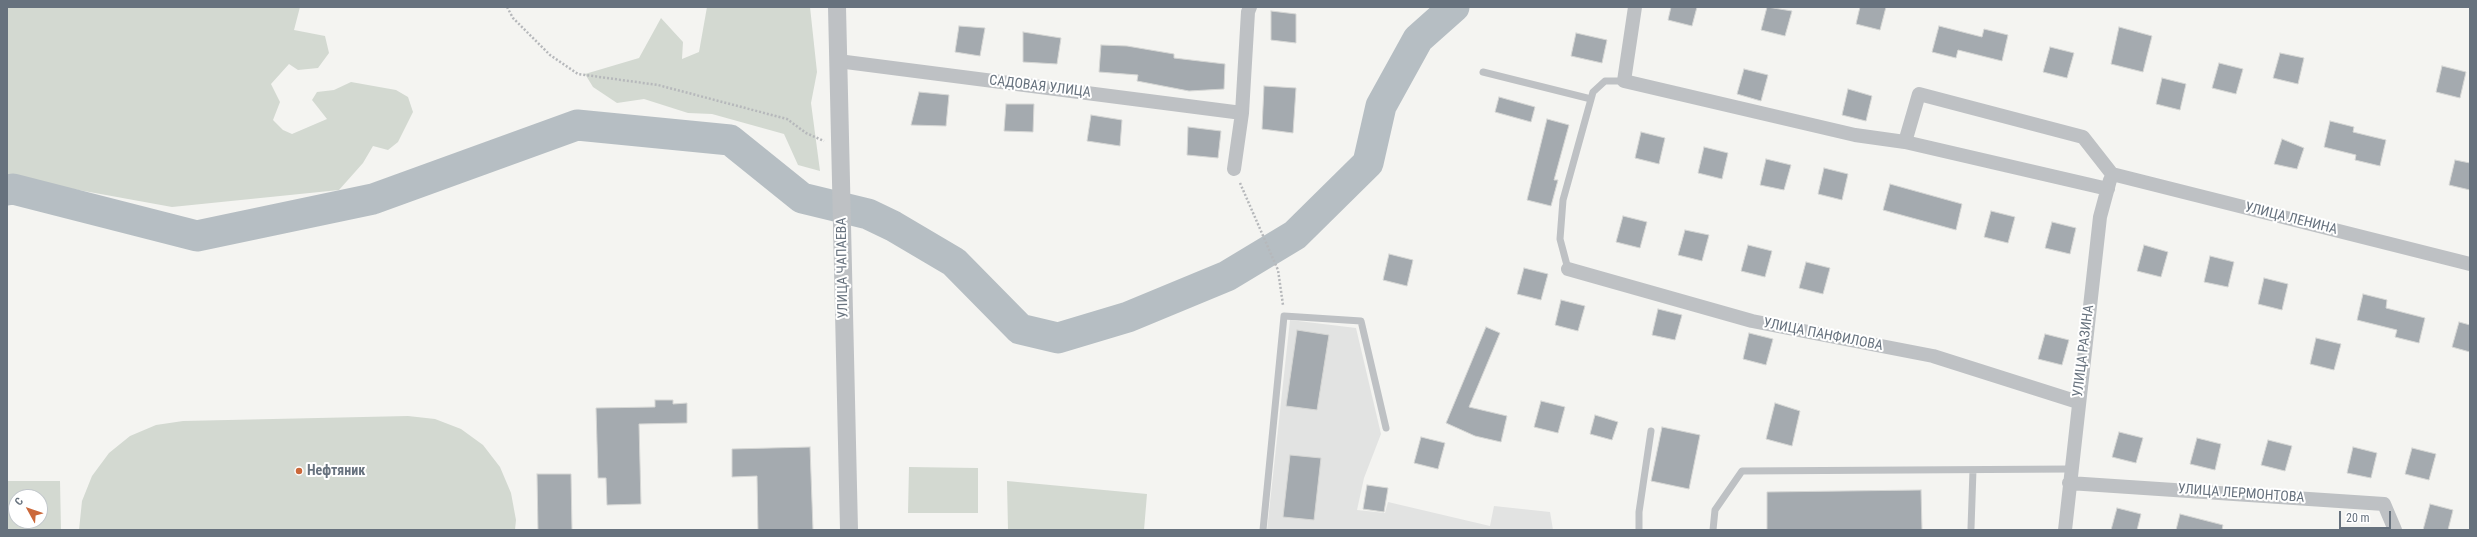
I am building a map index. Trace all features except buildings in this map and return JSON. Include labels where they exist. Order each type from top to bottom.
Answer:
[{"type":"street","name":"УЛИЦА ЧАПАЕВА","points":[[837,7],[849,530]]},
{"type":"street","points":[[1234,169],[1242,113],[1248,12],[1250,7]]},
{"type":"street","points":[[1635,7],[1624,81],[1855,135],[1906,142],[2108,189]]},
{"type":"street","name":"САДОВАЯ УЛИЦА","points":[[838,61],[1242,113]]},
{"type":"street","points":[[1906,142],[1919,94],[2083,137],[2112,174]]},
{"type":"street","name":"УЛИЦА РАЗИНА","points":[[2065,530],[2078,402],[2100,217],[2112,174]]},
{"type":"street","name":"УЛИЦА ЛЕНИНА","points":[[2112,174],[2470,264]]},
{"type":"street","name":"УЛИЦА ПАНФИЛОВА","points":[[1568,269],[1752,321],[1933,356],[2078,402]]},
{"type":"street","name":"УЛИЦА ЛЕРМОНТОВА","points":[[2070,476],[2384,504],[2395,530]]},
{"type":"lane","points":[[1483,72],[1591,98]]},
{"type":"lane","points":[[1568,269],[1560,239],[1563,200],[1591,98],[1593,92],[1605,81],[1624,81]]},
{"type":"lane","points":[[1262,530],[1284,316],[1361,321],[1386,428]]},
{"type":"lane","points":[[1639,530],[1639,512],[1651,431]]},
{"type":"lane","points":[[1713,530],[1715,510],[1742,471],[1973,470],[2070,476]]},
{"type":"lane","points":[[1971,528],[1973,470]]},
{"type":"path","points":[[507,7],[513,18],[550,55],[578,74],[658,85],[787,119],[841,157]]},
{"type":"path","points":[[1234,169],[1278,270],[1284,316]]},
{"type":"shaded area","points":[[7,7],[300,7],[294,30],[325,36],[329,53],[318,68],[298,70],[289,64],[271,84],[280,102],[273,120],[283,130],[292,134],[327,119],[312,100],[317,92],[334,90],[351,82],[396,90],[408,97],[413,112],[398,142],[388,150],[373,146],[363,163],[339,190],[172,207],[7,177]]},
{"type":"shaded area","points":[[707,7],[810,7],[817,72],[811,103],[820,171],[798,165],[784,134],[712,114],[688,113],[644,99],[617,103],[593,87],[585,74],[639,58],[661,18],[683,42],[682,59],[699,52]]},
{"type":"shaded area","points":[[1290,320],[1356,328],[1381,434],[1364,478],[1357,510],[1385,513],[1388,502],[1490,526],[1494,506],[1550,512],[1553,530],[1267,530]]},
{"type":"shaded area","name":"Нефтяник","points":[[408,416],[435,419],[461,429],[483,445],[500,467],[511,493],[516,520],[515,530],[79,530],[82,501],[92,476],[109,453],[130,436],[156,425],[183,421]]},
{"type":"shaded area","points":[[909,467],[978,468],[978,513],[908,513]]},
{"type":"shaded area","points":[[7,481],[60,481],[61,530],[7,530]]},
{"type":"shaded area","points":[[1007,481],[1147,494],[1144,530],[1008,530]]},
{"type":"waterway","points":[[7,190],[13,189],[197,236],[373,199],[577,125],[730,140],[802,198],[868,214],[893,226],[954,262],[1020,329],[1058,338],[1128,317],[1227,276],[1295,235],[1368,163],[1381,106],[1418,39],[1454,7]]},
{"type":"place","name":"Нефтяник","points":[[299,471]]}]
